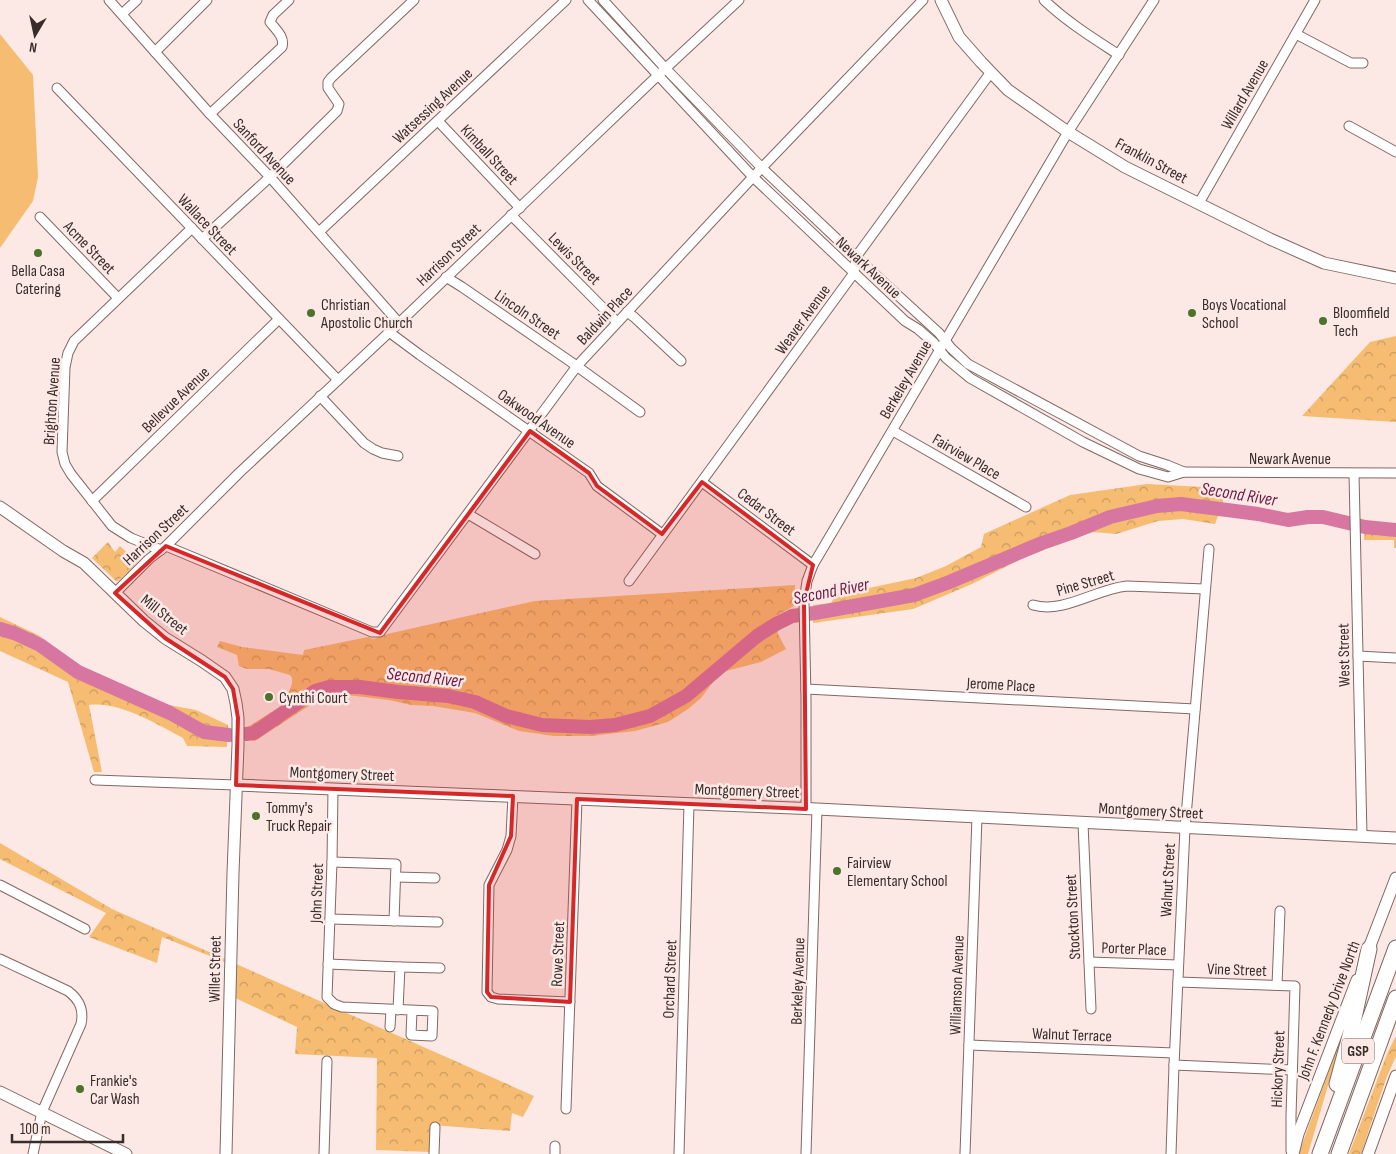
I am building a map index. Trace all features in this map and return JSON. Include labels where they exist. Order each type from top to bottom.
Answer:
[{"type":"highway","name":"GSP","points":[[1319,1154],[1396,948]]},
{"type":"highway","points":[[1319,1154],[1350,1036],[1369,949]]},
{"type":"highway","name":"GSP","points":[[1340,1154],[1396,998]]},
{"type":"highway","points":[[1340,1154],[1396,1026]]},
{"type":"street","name":"Sanford Avenue","points":[[109,0],[399,322]]},
{"type":"street","points":[[122,14],[137,0]]},
{"type":"street","points":[[155,52],[207,0]]},
{"type":"street","points":[[210,114],[282,47],[284,42],[282,37],[270,22],[273,15],[289,0]]},
{"type":"street","points":[[202,239],[270,177],[337,111],[339,104],[328,88],[330,78],[414,0]]},
{"type":"street","name":"Watsessing Avenue","points":[[319,232],[566,0]]},
{"type":"street","name":"Newark Avenue","points":[[588,0],[753,178],[854,274],[905,321],[934,343],[946,358],[970,378],[1083,442],[1139,469],[1168,477],[1184,472],[1396,473]]},
{"type":"street","name":"Newark Avenue","points":[[603,0],[665,68],[762,168],[940,333],[951,348],[970,365],[1139,456],[1167,464],[1184,472]]},
{"type":"street","name":"Harrison Street","points":[[115,593],[239,472],[739,0]]},
{"type":"street","name":"Baldwin Place","points":[[322,611],[372,632],[380,632],[577,366],[762,168],[923,0]]},
{"type":"street","name":"Franklin Street","points":[[941,0],[959,37],[1008,90],[1068,132],[1125,167],[1270,239],[1324,263],[1396,278]]},
{"type":"street","points":[[1044,0],[1060,15],[1119,55]]},
{"type":"street","name":"Berkeley Avenue","points":[[806,1154],[811,809],[804,623],[807,581],[813,565],[1068,132],[1154,0]]},
{"type":"street","name":"Willard Avenue","points":[[1198,203],[1315,0]]},
{"type":"street","points":[[1296,34],[1351,63],[1363,63]]},
{"type":"street","name":"Weaver Avenue","points":[[630,581],[662,534],[854,274],[856,257],[991,72]]},
{"type":"street","name":"Wallace Street","points":[[57,88],[338,380]]},
{"type":"street","name":"Kimball Street","points":[[438,121],[520,208]]},
{"type":"street","points":[[1348,126],[1396,152]]},
{"type":"street","name":"Lewis Street","points":[[511,215],[617,322]]},
{"type":"street","name":"Acme Street","points":[[40,217],[118,298]]},
{"type":"street","name":"Brighton Avenue","points":[[192,228],[74,341],[68,352],[65,367],[62,452],[65,464],[112,526],[122,533],[322,611]]},
{"type":"street","name":"Lincoln Street","points":[[446,277],[577,366],[640,412]]},
{"type":"street","points":[[627,312],[681,361]]},
{"type":"street","name":"Bellevue Avenue","points":[[92,501],[278,319]]},
{"type":"street","name":"Oakwood Avenue","points":[[389,332],[420,356],[589,473],[597,486],[662,534]]},
{"type":"street","points":[[320,396],[364,443],[382,453],[398,456]]},
{"type":"street","name":"Fairview Place","points":[[893,431],[1026,507]]},
{"type":"street","name":"West Street","points":[[1354,474],[1362,836]]},
{"type":"street","name":"Cedar Street","points":[[702,482],[813,565]]},
{"type":"street","name":"Mill Street","points":[[0,507],[63,551],[84,563],[144,621],[165,638],[225,677],[233,688],[236,703],[238,726],[236,785]]},
{"type":"street","points":[[468,514],[535,554]]},
{"type":"street","name":"Walnut Street","points":[[1171,1154],[1185,828],[1209,549]]},
{"type":"street","name":"Pine Street","points":[[1033,605],[1043,608],[1055,607],[1121,586],[1205,589]]},
{"type":"street","points":[[1358,656],[1396,658]]},
{"type":"street","name":"Jerome Place","points":[[806,689],[1195,709]]},
{"type":"street","name":"Montgomery Street","points":[[96,780],[811,809],[1396,838]]},
{"type":"street","name":"Willet Street","points":[[226,1154],[236,785]]},
{"type":"street","name":"John Street","points":[[333,789],[328,997],[334,1004],[342,1007],[394,1010]]},
{"type":"street","points":[[513,796],[512,836],[507,850],[489,884],[487,992],[491,997],[498,999],[570,1002]]},
{"type":"street","name":"Rowe Street","points":[[566,1109],[577,799]]},
{"type":"street","name":"Orchard Street","points":[[679,1154],[689,804]]},
{"type":"street","name":"Williamson Avenue","points":[[965,1154],[977,817]]},
{"type":"street","name":"Stockton Street","points":[[1083,823],[1091,1009]]},
{"type":"street","points":[[332,862],[396,864],[394,921]]},
{"type":"street","points":[[396,877],[435,878]]},
{"type":"street","name":"John F. Kennedy Drive North","points":[[1292,1154],[1396,878]]},
{"type":"street","points":[[0,885],[85,929]]},
{"type":"street","points":[[1277,986],[1280,911]]},
{"type":"street","points":[[330,919],[438,922]]},
{"type":"street","points":[[0,959],[68,991],[75,996],[83,1010],[81,1024],[42,1112],[33,1154]]},
{"type":"street","name":"Porter Place","points":[[1089,962],[1178,965]]},
{"type":"street","points":[[328,964],[440,968]]},
{"type":"street","points":[[390,1027],[400,967]]},
{"type":"street","name":"Vine Street","points":[[1178,982],[1295,986]]},
{"type":"street","name":"Hickory Street","points":[[1292,1154],[1290,1124],[1295,986]]},
{"type":"street","points":[[394,1010],[412,1011]]},
{"type":"street","name":"Walnut Terrace","points":[[969,1045],[1174,1053]]},
{"type":"street","points":[[324,1154],[327,1061]]},
{"type":"street","points":[[1174,1066],[1292,1070]]},
{"type":"street","points":[[1368,1154],[1396,1076]]},
{"type":"street","points":[[0,1092],[126,1154]]},
{"type":"street","points":[[434,1154],[435,1127]]},
{"type":"highlighted area","points":[[530,431],[589,473],[597,486],[662,534],[702,482],[813,565],[804,602],[806,809],[577,799],[570,1002],[491,997],[487,992],[489,885],[511,836],[513,796],[236,785],[238,718],[233,689],[225,677],[165,638],[115,593],[166,546],[380,633]]},
{"type":"green space","points":[[0,34],[33,75],[38,177],[33,201],[0,248]]},
{"type":"green space","points":[[1396,336],[1396,422],[1302,416],[1370,342]]},
{"type":"green space","points":[[1147,484],[1224,488],[1223,503],[1215,524],[1183,519],[1158,521],[1116,534],[1093,532],[1027,556],[972,584],[913,609],[813,623],[813,605],[831,603],[836,595],[916,578],[946,566],[981,547],[984,534],[1070,495]]},
{"type":"green space","points":[[1365,527],[1396,530],[1396,548],[1394,548],[1394,540],[1364,540]]},
{"type":"green space","points":[[108,542],[115,552],[120,546],[137,562],[118,581],[92,558]]},
{"type":"green space","points":[[795,585],[794,606],[776,616],[778,634],[786,649],[761,662],[726,671],[716,678],[701,698],[668,722],[635,731],[590,736],[554,736],[519,731],[475,713],[330,693],[255,741],[246,739],[246,728],[281,706],[292,684],[292,678],[290,675],[269,669],[247,669],[239,666],[237,655],[217,647],[220,641],[242,647],[303,655],[304,650],[368,637],[374,639],[387,634],[535,601]]},
{"type":"green space","points":[[0,617],[40,636],[54,650],[88,671],[169,705],[196,710],[228,725],[227,747],[187,746],[183,738],[150,720],[113,706],[89,705],[102,772],[94,772],[68,682],[0,651]]},
{"type":"green space","points":[[0,843],[112,909],[534,1096],[523,1117],[512,1113],[510,1131],[431,1125],[430,1152],[376,1150],[377,1058],[295,1054],[297,1027],[229,995],[225,962],[162,937],[157,963],[89,937],[106,913],[0,859]]},
{"type":"green space","points":[[1346,1024],[1308,1154],[1300,1154],[1300,1150]]},
{"type":"green space","points":[[1396,1036],[1396,1056],[1386,1079],[1361,1154],[1349,1154],[1387,1054]]},
{"type":"waterway","name":"Second River","points":[[246,734],[254,733],[315,691],[329,687],[360,687],[448,696],[475,702],[506,716],[542,725],[590,727],[615,725],[650,716],[686,696],[757,636],[792,616],[914,595],[1110,517],[1157,506],[1181,504],[1288,520],[1323,517],[1365,527],[1396,530]]},
{"type":"waterway","name":"Second River","points":[[0,629],[40,645],[78,672],[170,713],[204,732],[229,735]]},
{"type":"place","name":"Bella Casa Catering","points":[[38,253]]},
{"type":"place","name":"Christian Apostolic Church","points":[[311,313]]},
{"type":"place","name":"Boys Vocational School","points":[[1192,313]]},
{"type":"place","name":"Bloomfield Tech","points":[[1323,321]]},
{"type":"place","name":"Cynthi Court","points":[[269,697]]},
{"type":"place","name":"Tommy's Truck Repair","points":[[256,816]]},
{"type":"place","name":"Fairview Elementary School","points":[[837,871]]},
{"type":"place","name":"Frankie's Car Wash","points":[[80,1089]]}]
